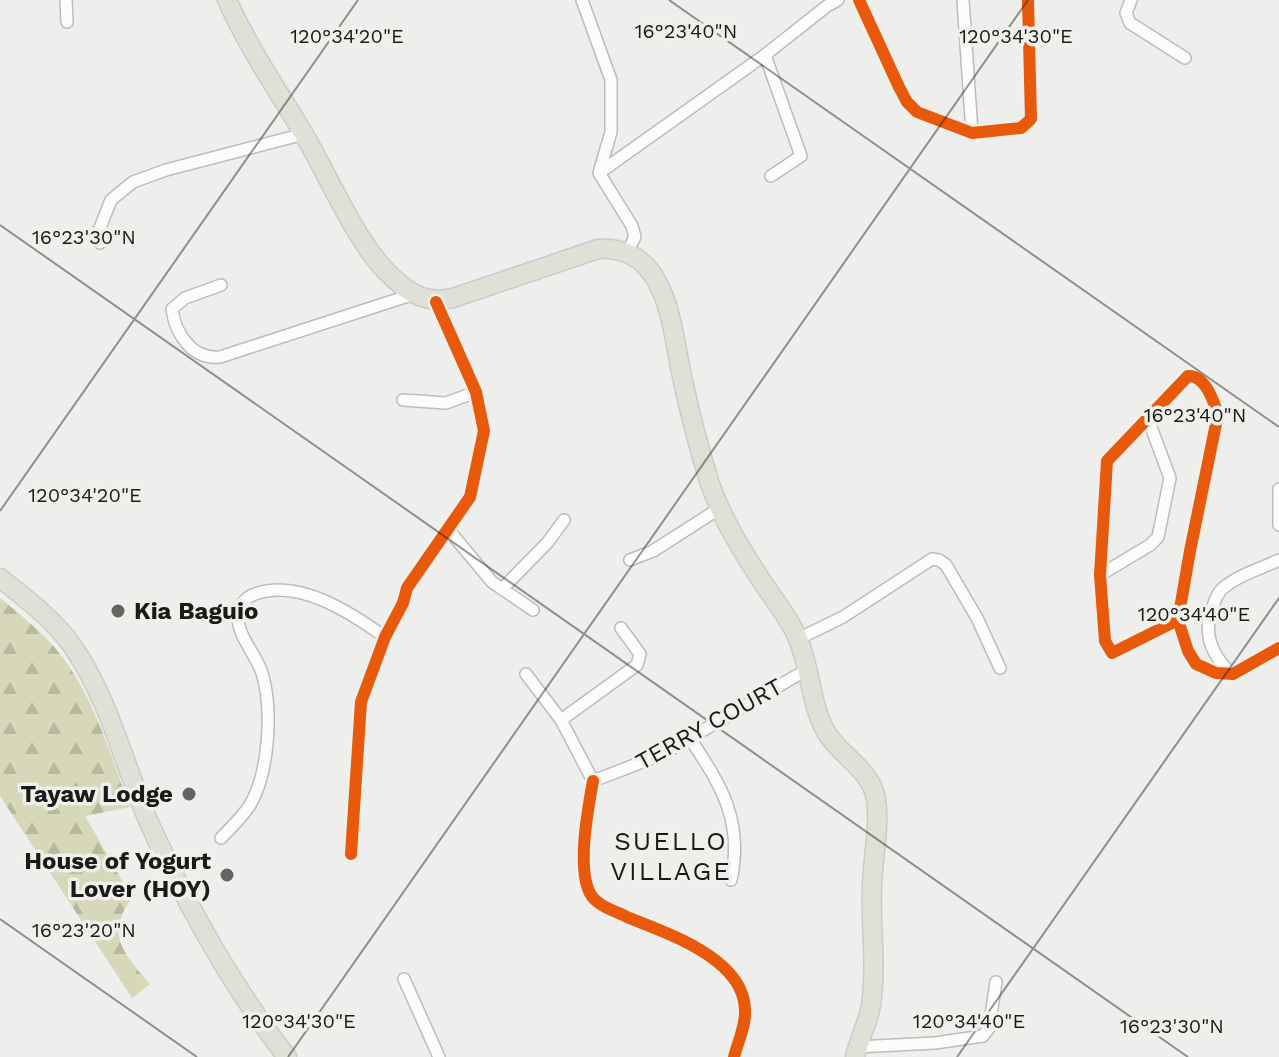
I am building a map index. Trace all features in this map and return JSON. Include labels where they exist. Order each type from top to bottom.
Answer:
[{"type":"main road","points":[[227,0],[240,30],[304,134],[368,250],[415,294],[436,302],[578,254],[611,248],[627,252],[650,271],[674,326],[682,379],[710,483],[720,508],[742,551],[798,639],[814,702],[826,732],[873,786],[876,800],[872,883],[873,986],[867,1020],[856,1052]]},
{"type":"main road","points":[[0,578],[55,626],[84,664],[102,698],[150,824],[197,920],[245,1002],[287,1057]]},
{"type":"street","points":[[66,0],[67,22]]},
{"type":"street","points":[[582,0],[611,80],[611,132],[599,173],[632,226],[635,237],[627,252]]},
{"type":"street","points":[[599,173],[838,0]]},
{"type":"street","points":[[859,0],[899,87],[912,108],[972,133],[1021,128],[1031,119],[1028,0]]},
{"type":"street","points":[[963,0],[972,133]]},
{"type":"street","points":[[1131,0],[1126,13],[1130,23],[1185,58]]},
{"type":"street","points":[[765,55],[801,156],[771,176]]},
{"type":"street","points":[[100,243],[98,233],[111,200],[133,182],[166,170],[304,134]]},
{"type":"street","points":[[221,285],[185,298],[172,309],[174,325],[185,342],[199,354],[210,358],[415,294]]},
{"type":"street","points":[[351,854],[361,702],[407,588],[470,497],[484,431],[476,392],[436,302]]},
{"type":"street","points":[[1178,620],[1112,653],[1105,641],[1100,575],[1107,461],[1188,376],[1194,375],[1199,377],[1218,414],[1178,620],[1188,651],[1201,668],[1233,674],[1279,648]]},
{"type":"street","points":[[403,400],[446,403],[476,392]]},
{"type":"street","points":[[1100,575],[1158,537],[1170,478],[1148,419]]},
{"type":"street","points":[[1279,489],[1279,525]]},
{"type":"street","points":[[630,560],[653,551],[720,508]]},
{"type":"street","points":[[502,589],[548,542],[564,520]]},
{"type":"street","points":[[447,528],[483,573],[533,610]]},
{"type":"street","points":[[798,639],[843,617],[932,559],[939,560],[946,565],[977,618],[1000,668]]},
{"type":"street","points":[[1233,674],[1213,651],[1207,634],[1208,619],[1217,595],[1223,588],[1279,560]]},
{"type":"street","points":[[221,838],[251,804],[263,770],[267,736],[262,672],[238,618],[243,603],[249,596],[265,590],[302,593],[362,621],[385,637]]},
{"type":"street","points":[[561,720],[602,693],[640,661],[640,654],[621,628]]},
{"type":"street","name":"TERRY COURT","points":[[593,781],[663,754],[806,670]]},
{"type":"street","points":[[526,674],[561,720],[593,781],[587,801],[583,869],[590,893],[601,904],[682,940],[725,968],[738,984],[745,1008],[734,1057]]},
{"type":"street","points":[[689,737],[721,789],[735,828],[731,880]]},
{"type":"street","points":[[404,979],[439,1057]]},
{"type":"street","points":[[856,1052],[983,1036],[989,1028],[996,982]]},
{"type":"green space","points":[[0,598],[43,635],[69,666],[90,704],[130,807],[85,816],[123,882],[135,895],[120,920],[120,942],[150,984],[132,998],[0,796]]},
{"type":"cycle path","points":[[859,0],[907,102],[917,112],[972,133],[1021,128],[1031,119],[1028,0]]},
{"type":"cycle path","points":[[351,854],[361,702],[407,588],[470,497],[484,431],[476,392],[436,302]]},
{"type":"cycle path","points":[[1178,620],[1112,653],[1105,641],[1100,575],[1107,461],[1188,376],[1204,384],[1218,414],[1178,620],[1188,651],[1196,664],[1216,673],[1233,674],[1279,648]]},
{"type":"cycle path","points":[[593,781],[584,855],[584,871],[591,895],[607,908],[700,950],[732,976],[741,992],[745,1010],[734,1057]]},
{"type":"place","name":"Kia Baguio","points":[[118,611]]},
{"type":"place","name":"Tayaw Lodge","points":[[189,794]]},
{"type":"place","name":"House of Yogurt Lover (HOY)","points":[[227,875]]},
{"type":"district","name":"SUELLO VILLAGE","points":[[671,856]]}]
